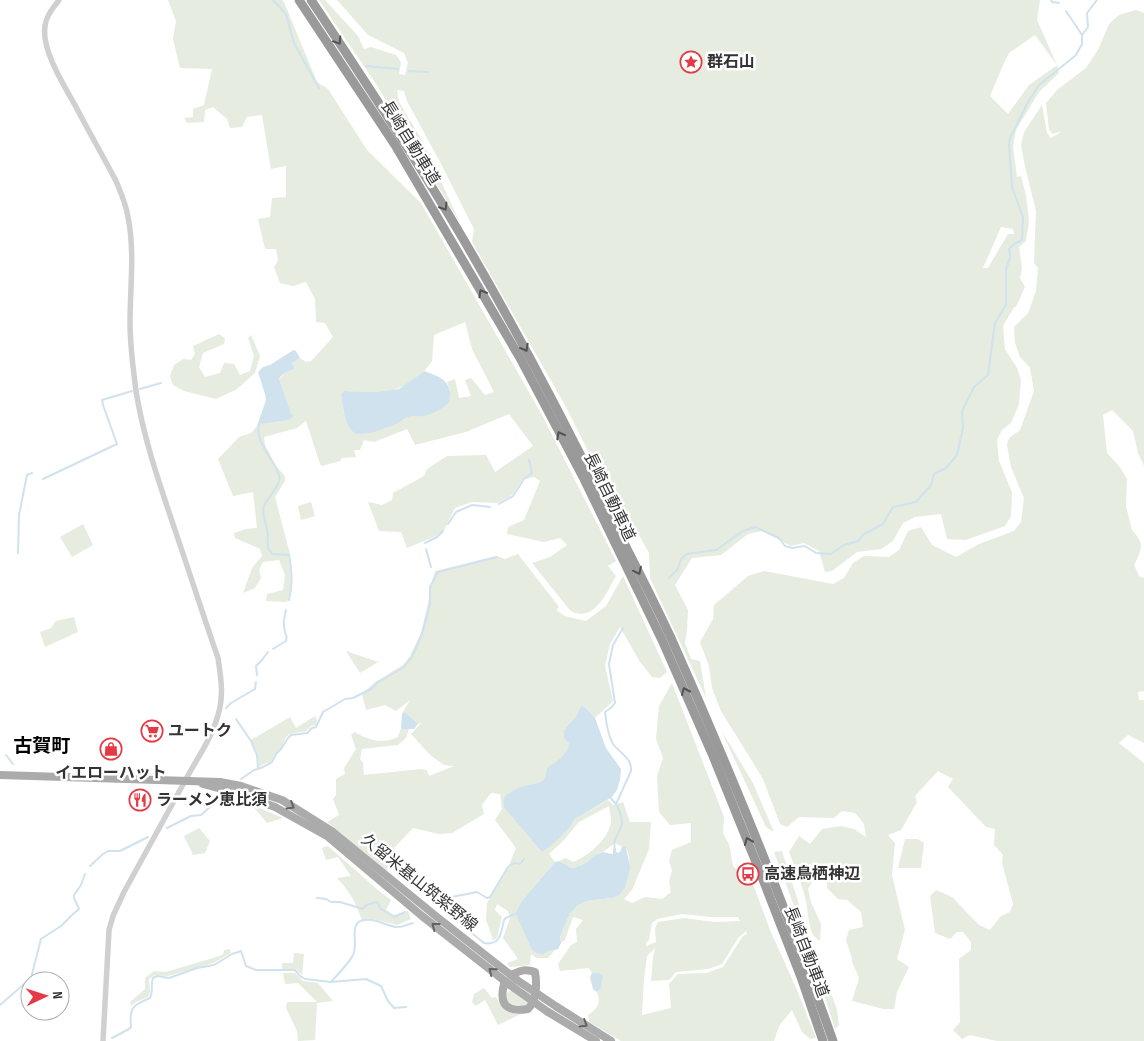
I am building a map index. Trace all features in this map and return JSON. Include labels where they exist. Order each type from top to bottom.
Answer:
[{"type":"highway","name":"長崎自動車道","points":[[299,0],[400,153],[520,358],[584,479],[662,640],[713,756],[824,1035],[833,1041]]},
{"type":"highway","name":"長崎自動車道","points":[[311,0],[403,141],[462,237],[528,354],[591,475],[670,636],[720,752],[768,869],[824,1035]]},
{"type":"main road","name":"久留米基山筑紫野線","points":[[0,775],[220,782],[241,786],[282,800],[333,832],[514,977],[557,1008],[611,1041]]},
{"type":"main road","name":"久留米基山筑紫野線","points":[[194,781],[240,794],[275,807],[327,836],[422,916],[508,983],[548,1012],[596,1041]]},
{"type":"main road","points":[[508,983],[502,996],[503,1002],[508,1008],[514,1010],[528,1009],[531,1006],[536,987],[535,972],[523,970],[514,977]]},
{"type":"street","points":[[59,0],[51,10],[45,26],[46,45],[54,66],[124,199],[132,239],[130,325],[132,359],[140,415],[150,452],[218,658],[222,687],[221,701],[214,727],[124,892],[111,923],[108,938],[103,1041]]},
{"type":"shaded area","points":[[168,0],[282,0],[284,2],[317,82],[328,89],[367,150],[421,203],[542,415],[616,561],[608,566],[616,576],[600,602],[590,612],[583,614],[570,610],[532,563],[550,557],[567,545],[560,538],[544,542],[507,534],[508,527],[524,520],[540,481],[534,477],[522,480],[512,495],[498,503],[472,502],[455,508],[443,533],[407,548],[401,532],[379,531],[368,502],[382,505],[392,500],[393,493],[424,476],[427,469],[447,456],[486,455],[495,472],[533,446],[509,414],[466,432],[415,445],[407,429],[374,442],[364,440],[360,450],[354,450],[356,457],[342,458],[340,461],[322,466],[306,421],[297,428],[264,437],[265,445],[276,466],[285,476],[285,481],[275,497],[290,554],[288,556],[291,584],[287,602],[266,601],[267,594],[283,590],[285,575],[279,560],[263,562],[259,570],[261,578],[255,588],[243,593],[252,568],[262,556],[260,549],[235,538],[234,533],[257,528],[253,492],[233,496],[218,459],[239,437],[251,433],[260,424],[294,417],[279,379],[286,372],[295,369],[292,363],[300,358],[306,362],[311,361],[333,337],[325,323],[316,322],[315,299],[306,282],[293,286],[280,283],[274,267],[278,261],[276,249],[265,249],[258,219],[270,217],[272,198],[286,197],[286,166],[271,169],[262,115],[247,117],[242,127],[230,128],[227,119],[213,107],[205,110],[204,122],[187,123],[184,118],[193,117],[193,109],[204,105],[212,69],[180,68],[173,39],[176,21]],"holes":[[[465,322],[472,349],[494,392],[485,395],[471,378],[465,380],[471,396],[459,398],[455,379],[447,382],[450,390],[412,416],[386,428],[364,434],[351,430],[343,410],[341,394],[344,391],[375,392],[393,390],[404,386],[422,374],[432,361],[434,335]]]},
{"type":"shaded area","points":[[319,0],[325,0],[358,36],[364,49],[371,47],[396,55],[401,62],[399,74],[405,75],[408,63],[404,53],[368,35],[337,0],[1040,0],[1037,20],[1057,65],[1059,73],[1039,92],[1016,130],[1013,146],[1017,177],[1021,176],[1026,195],[1029,222],[1026,241],[1019,247],[1022,268],[1020,278],[1025,287],[1016,307],[1014,307],[1003,326],[1005,349],[1017,368],[1021,380],[1019,404],[1011,423],[1002,430],[997,440],[999,461],[1012,492],[1011,516],[1005,526],[966,540],[947,539],[941,514],[915,517],[903,523],[893,541],[881,549],[857,552],[832,571],[825,572],[819,551],[804,543],[791,546],[762,531],[748,534],[721,555],[692,558],[675,585],[688,610],[685,643],[691,659],[700,661],[706,698],[650,578],[649,553],[639,535],[630,535],[566,407],[472,242],[474,229],[407,101],[404,91],[397,90],[399,102],[423,142],[460,223],[376,84]],"holes":[[[1035,35],[1057,65],[1029,85],[1008,114],[990,96],[1009,53]],[[1001,227],[1013,229],[1014,234],[1008,234],[988,268],[983,268]]]},
{"type":"shaded area","points":[[1136,10],[1144,13],[1144,466],[1138,453],[1133,431],[1112,410],[1103,415],[1107,453],[1120,467],[1127,479],[1126,506],[1132,530],[1139,539],[1141,546],[1134,565],[1139,576],[1144,578],[1144,691],[1138,692],[1139,700],[1144,700],[1144,743],[1128,735],[1119,743],[1144,763],[1144,1041],[997,1041],[970,1035],[962,1039],[953,1030],[960,1022],[959,959],[971,950],[971,942],[963,932],[957,932],[950,939],[935,933],[930,896],[936,890],[952,897],[979,925],[990,930],[1001,916],[1010,912],[1013,904],[1002,863],[1003,855],[994,845],[995,829],[986,827],[948,787],[953,779],[938,771],[915,796],[917,802],[901,830],[888,835],[895,843],[892,875],[905,930],[897,959],[909,967],[897,992],[894,1009],[884,1009],[852,1001],[859,978],[846,940],[849,930],[863,927],[861,912],[847,900],[838,899],[827,888],[827,875],[813,880],[808,889],[811,902],[821,924],[820,941],[816,938],[809,923],[806,901],[789,852],[799,836],[810,844],[822,829],[841,826],[854,829],[866,837],[864,824],[855,813],[842,811],[834,818],[799,817],[787,827],[780,824],[763,779],[721,711],[712,688],[709,666],[700,642],[713,619],[714,605],[748,576],[764,571],[833,584],[844,578],[853,563],[864,556],[889,557],[899,550],[908,531],[921,527],[932,545],[956,557],[979,544],[1014,531],[1021,522],[1024,498],[1011,467],[1007,445],[1009,438],[1020,430],[1034,391],[1030,368],[1020,357],[1015,343],[1014,327],[1028,313],[1036,291],[1038,268],[1034,263],[1036,211],[1021,145],[1024,132],[1042,105],[1047,133],[1051,138],[1061,132],[1053,134],[1049,130],[1046,103],[1057,90],[1086,68],[1098,50],[1109,24],[1119,15]]},
{"type":"shaded area","points":[[219,334],[225,338],[224,344],[203,353],[199,367],[205,377],[220,373],[224,363],[234,364],[240,375],[250,371],[254,356],[248,338],[251,335],[260,356],[255,373],[237,389],[216,399],[184,391],[173,385],[170,376],[174,365],[183,359],[191,360],[195,354],[193,346]]},
{"type":"shaded area","points":[[311,502],[315,516],[301,520],[298,506]]},
{"type":"shaded area","points":[[83,524],[93,545],[72,557],[60,537]]},
{"type":"shaded area","points":[[518,554],[559,607],[556,610],[565,616],[586,621],[606,606],[623,576],[667,672],[660,678],[652,677],[640,662],[620,627],[610,644],[605,666],[613,701],[595,718],[585,707],[579,709],[577,715],[564,730],[569,743],[567,752],[542,782],[536,785],[528,785],[505,807],[541,851],[544,851],[570,827],[575,819],[608,800],[613,805],[623,802],[630,822],[651,822],[649,849],[632,890],[624,899],[632,903],[645,897],[662,899],[671,892],[669,882],[672,870],[669,861],[672,850],[691,842],[691,823],[670,825],[659,812],[657,776],[663,758],[656,739],[659,706],[672,683],[724,817],[723,833],[729,844],[733,866],[753,884],[770,930],[816,1038],[810,1039],[802,1032],[792,1010],[779,1026],[774,1041],[621,1041],[589,1022],[588,1015],[596,1008],[599,1002],[597,992],[601,988],[599,973],[592,973],[589,968],[560,971],[558,964],[571,945],[577,942],[576,929],[583,920],[573,917],[565,940],[561,943],[560,938],[570,912],[577,906],[586,901],[612,898],[625,888],[629,858],[626,847],[615,843],[603,852],[598,853],[584,865],[578,866],[575,869],[569,868],[559,861],[565,858],[573,862],[579,860],[602,841],[611,822],[609,806],[579,822],[549,854],[555,862],[521,902],[517,910],[548,951],[555,950],[548,958],[537,958],[531,954],[530,965],[510,967],[507,963],[518,959],[503,938],[510,918],[508,911],[497,904],[495,910],[502,917],[497,938],[493,940],[486,920],[487,903],[508,868],[516,848],[495,820],[502,809],[500,794],[491,793],[482,805],[484,814],[452,833],[439,834],[413,828],[394,848],[387,871],[327,822],[339,815],[333,799],[336,795],[336,779],[345,774],[344,768],[356,749],[351,735],[355,732],[366,738],[381,741],[398,737],[401,728],[409,729],[406,738],[398,745],[362,749],[360,759],[363,763],[364,775],[421,769],[427,770],[429,776],[454,766],[444,765],[430,755],[411,734],[422,722],[418,724],[403,712],[410,700],[396,711],[385,705],[366,710],[362,694],[375,682],[403,665],[410,656],[421,633],[435,571],[496,556],[505,559]],"holes":[[[682,914],[738,917],[740,921],[715,922],[684,918],[658,922],[655,928],[656,942],[646,946],[652,923],[657,919]],[[746,931],[747,934],[743,936],[723,967],[707,973],[678,974],[669,984],[671,1008],[642,1015],[647,956],[655,948],[651,981],[669,980],[676,972],[708,969],[722,964],[738,938]]]},
{"type":"shaded area","points":[[74,617],[78,632],[45,647],[40,632],[51,628],[56,621]]},
{"type":"shaded area","points":[[346,651],[378,662],[360,673]]},
{"type":"shaded area","points":[[315,716],[317,720],[316,725],[311,726],[306,731],[290,734],[286,737],[281,749],[271,761],[259,767],[258,755],[251,740],[290,717],[296,728]]},
{"type":"shaded area","points":[[721,730],[753,783],[774,832],[766,827]]},
{"type":"shaded area","points":[[252,805],[283,818],[267,823]]},
{"type":"shaded area","points":[[199,828],[210,841],[205,853],[193,855],[184,836]]},
{"type":"shaded area","points":[[905,839],[918,839],[924,843],[921,868],[898,868]]},
{"type":"shaded area","points":[[328,846],[391,900],[386,910],[394,915],[408,911],[411,919],[397,925],[373,919],[362,920],[352,897],[337,878],[351,876],[338,857],[326,860],[322,848]]},
{"type":"shaded area","points":[[782,851],[799,904],[800,922],[774,852]]},
{"type":"shaded area","points":[[808,945],[819,959],[837,1010],[839,1025],[835,1029]]},
{"type":"shaded area","points":[[230,949],[231,953],[213,963],[168,976],[155,975],[149,979],[150,993],[148,997],[131,1006],[130,1002],[145,989],[145,978],[154,971],[166,972],[223,955],[224,950]]},
{"type":"shaded area","points":[[294,953],[304,954],[302,975],[296,969],[282,969],[282,963],[293,963]]},
{"type":"shaded area","points":[[283,973],[295,973],[303,981],[318,983],[333,1001],[317,1003],[315,1040],[298,1041],[297,1031],[286,1008],[287,1002],[317,1002],[298,983],[285,984]]},
{"type":"shaded area","points":[[484,988],[492,998],[496,997],[506,1011],[523,1013],[498,1025],[485,1000],[476,1006],[472,1002],[474,994]]},
{"type":"shaded area","points":[[511,990],[529,1003],[518,1007],[506,1002],[506,994]]},
{"type":"water","points":[[294,350],[300,358],[292,363],[295,369],[288,371],[279,379],[294,417],[257,426],[266,400],[258,372],[263,367],[270,365]]},
{"type":"water","points":[[425,371],[441,378],[449,387],[450,393],[447,405],[438,411],[423,416],[407,418],[376,432],[359,434],[352,430],[346,421],[343,409],[341,394],[344,391],[375,392],[399,389]]},
{"type":"water","points":[[582,706],[595,718],[606,748],[621,769],[620,780],[617,790],[612,797],[575,819],[555,842],[544,851],[541,851],[504,807],[504,798],[523,786],[543,781],[547,768],[561,758],[566,751],[569,743],[564,738],[564,730]]},
{"type":"water","points":[[403,712],[418,724],[414,729],[401,728]]},
{"type":"water","points":[[622,847],[626,847],[630,867],[625,888],[619,895],[612,898],[586,901],[577,906],[570,913],[560,937],[561,943],[558,949],[543,954],[532,950],[517,916],[517,910],[521,902],[555,862],[559,861],[570,868],[575,868],[585,864],[597,854],[603,852],[613,854],[613,849],[615,848],[617,853],[620,852]]},
{"type":"water","points":[[592,973],[599,973],[603,976],[601,988],[597,992],[593,989],[590,977]]},
{"type":"waterway","points":[[273,0],[286,14],[294,43],[319,88]]},
{"type":"waterway","points":[[1051,0],[1052,2],[1059,3]]},
{"type":"waterway","points":[[669,578],[678,569],[681,559],[687,554],[716,550],[743,531],[755,527],[779,538],[785,546],[792,548],[805,546],[816,553],[831,554],[844,545],[858,541],[864,534],[883,524],[893,507],[916,502],[931,485],[934,474],[946,468],[957,455],[963,428],[962,411],[974,387],[988,375],[995,323],[1006,305],[1006,270],[1010,257],[1009,249],[1022,240],[1023,217],[1012,187],[1010,138],[1039,85],[1076,55],[1082,44],[1082,35],[1088,27],[1087,13],[1097,0]]},
{"type":"waterway","points":[[1066,11],[1082,35]]},
{"type":"waterway","points":[[366,66],[398,69]]},
{"type":"waterway","points":[[409,71],[428,72]]},
{"type":"waterway","points":[[140,389],[161,383]]},
{"type":"waterway","points":[[43,479],[117,444],[102,400],[132,391]]},
{"type":"waterway","points":[[259,425],[259,438],[279,475],[277,487],[263,509],[268,533],[268,548],[272,554],[289,555],[292,578],[289,600]]},
{"type":"waterway","points":[[499,504],[513,496],[524,479],[532,473],[529,460]]},
{"type":"waterway","points":[[18,553],[19,515],[27,475],[32,473]]},
{"type":"waterway","points":[[448,524],[456,512],[472,505],[490,507]]},
{"type":"waterway","points":[[425,543],[437,537],[443,531]]},
{"type":"waterway","points":[[426,549],[431,567]]},
{"type":"waterway","points":[[241,779],[254,770],[272,762],[291,735],[307,733],[316,727],[323,712],[345,699],[353,698],[371,689],[377,683],[404,667],[412,657],[422,634],[430,604],[430,587],[438,572],[497,557]]},
{"type":"waterway","points":[[273,649],[286,641],[287,636],[284,629],[286,610]]},
{"type":"waterway","points":[[615,850],[615,839],[622,823],[616,804],[631,771],[631,766],[628,759],[611,740],[605,712],[615,703],[609,664],[613,645],[623,628]]},
{"type":"waterway","points":[[257,675],[256,666],[268,652]]},
{"type":"waterway","points":[[226,708],[255,689],[256,682]]},
{"type":"waterway","points":[[236,719],[251,741],[257,755],[258,768]]},
{"type":"waterway","points":[[6,755],[13,764]]},
{"type":"waterway","points":[[609,796],[616,804]]},
{"type":"waterway","points":[[167,828],[191,816],[201,815],[220,798]]},
{"type":"waterway","points":[[90,866],[108,851],[120,851],[148,837]]},
{"type":"waterway","points":[[431,901],[477,892],[487,898],[490,897],[508,867],[514,863],[520,864],[524,859]]},
{"type":"waterway","points":[[0,1005],[31,978],[41,939],[61,926],[79,909],[74,895],[81,885],[85,874]]},
{"type":"waterway","points":[[317,898],[363,909],[366,905],[377,902],[381,909],[394,917],[405,912]]},
{"type":"waterway","points":[[438,907],[484,943],[497,940],[504,920],[517,913]]},
{"type":"waterway","points":[[112,1038],[131,1027],[133,1008],[150,998],[153,978],[157,976],[169,978],[197,968],[214,965],[241,951],[246,966],[256,970],[295,970],[305,979],[331,982],[353,955],[358,922],[372,920],[398,927],[413,923]]},
{"type":"waterway","points":[[331,982],[366,979],[381,986],[388,1001],[394,1008],[406,1007]]},
{"type":"place","name":"群石山","points":[[691,62]]},
{"type":"place","name":"ユートク","points":[[152,731]]},
{"type":"place","name":"イエローハット","points":[[111,749]]},
{"type":"place","name":"ラーメン恵比須","points":[[140,800]]},
{"type":"place","name":"高速鳥栖神辺","points":[[748,874]]},
{"type":"district","name":"古賀町","points":[[42,746]]}]
